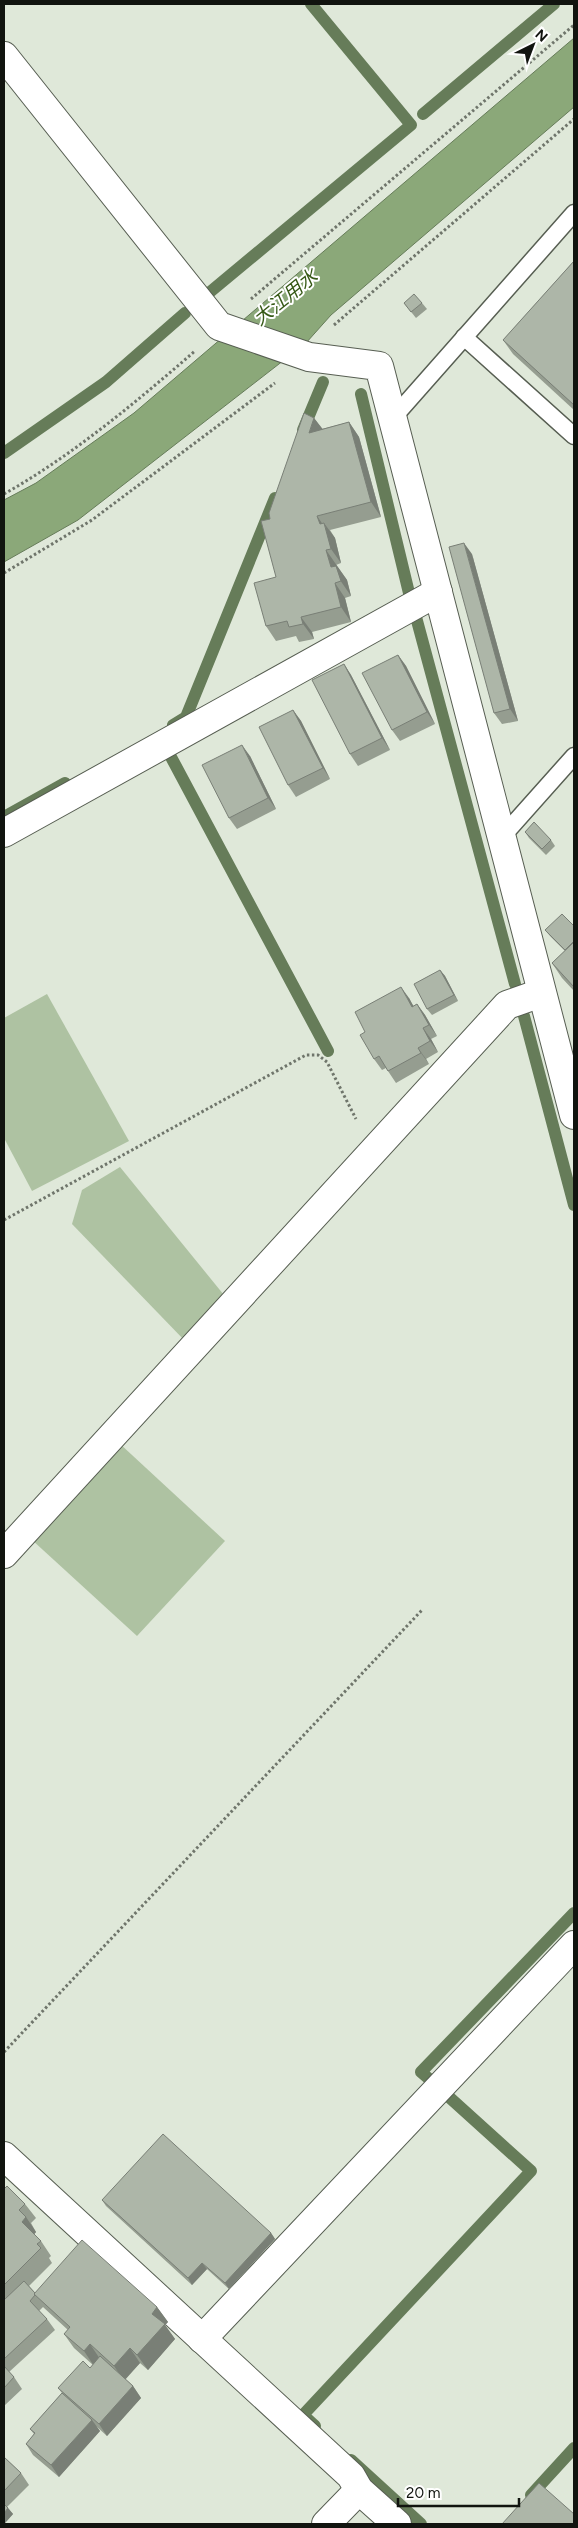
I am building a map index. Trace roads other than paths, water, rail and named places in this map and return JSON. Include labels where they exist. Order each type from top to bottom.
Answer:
[{"type":"street","points":[[4,56],[224,328],[304,355],[379,366],[574,1115]]},
{"type":"street","points":[[4,833],[438,592]]},
{"type":"street","points":[[4,1554],[507,1005],[541,993]]},
{"type":"street","points":[[202,2339],[574,1945]]},
{"type":"street","points":[[4,2156],[351,2476],[359,2490],[397,2524]]},
{"type":"street","points":[[326,2524],[359,2490]]},
{"type":"lane","points":[[393,418],[574,213]]},
{"type":"lane","points":[[464,337],[574,436]]},
{"type":"lane","points":[[501,838],[574,756]]},
{"type":"water","name":"大江用水","points":[[574,38],[574,107],[331,315],[306,343],[78,520],[4,562],[4,500],[36,483],[134,413]]},
{"type":"waterway","points":[[210,292],[411,125],[311,4]]},
{"type":"waterway","points":[[423,114],[554,4]]},
{"type":"waterway","points":[[4,453],[106,382],[185,313]]},
{"type":"waterway","points":[[303,430],[323,382]]},
{"type":"waterway","points":[[361,394],[409,593]]},
{"type":"waterway","points":[[173,725],[186,717],[275,498]]},
{"type":"waterway","points":[[416,617],[515,984]]},
{"type":"waterway","points":[[171,757],[328,1051]]},
{"type":"waterway","points":[[4,817],[65,783]]},
{"type":"waterway","points":[[524,1016],[574,1205]]},
{"type":"waterway","points":[[428,2078],[421,2072],[574,1913]]},
{"type":"waterway","points":[[315,2426],[303,2415],[531,2171],[449,2097]]},
{"type":"waterway","points":[[531,2495],[574,2448]]},
{"type":"waterway","points":[[351,2460],[421,2524]]}]
